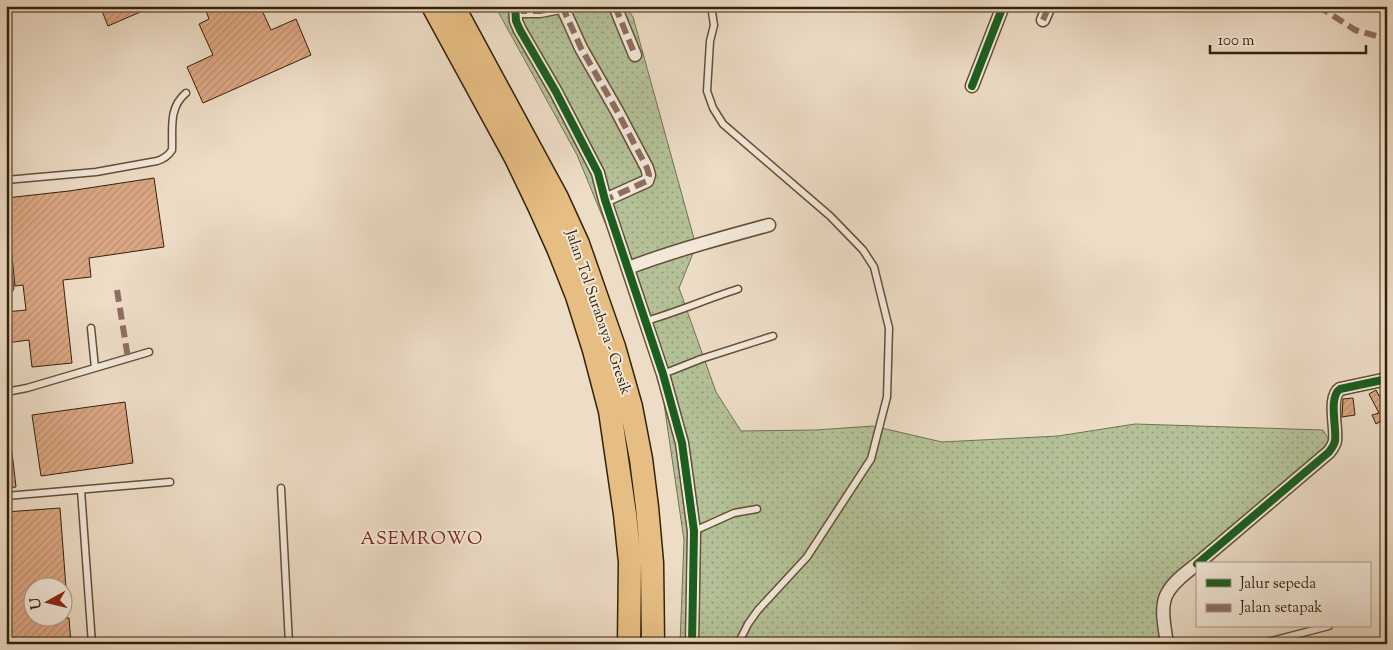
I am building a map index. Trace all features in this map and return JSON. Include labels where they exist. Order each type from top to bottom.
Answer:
[{"type":"highway","name":"Jalan Tol Surabaya - Gresik","points":[[433,6],[539,206],[577,296],[594,350],[610,412],[625,514],[630,562],[629,644]]},
{"type":"highway","name":"Jalan Tol Surabaya - Gresik","points":[[453,6],[557,198],[578,244],[614,347],[631,407],[641,459],[652,563],[653,644]]},
{"type":"street","points":[[615,6],[635,55]]},
{"type":"street","points":[[972,86],[1003,6]]},
{"type":"street","points":[[1043,20],[1049,6]]},
{"type":"street","points":[[604,200],[647,181],[649,175],[648,168],[582,48],[563,7],[540,11],[515,9],[520,30],[556,92],[598,173],[604,200],[663,374],[682,443],[694,531],[692,644]]},
{"type":"street","points":[[628,268],[716,239],[769,225]]},
{"type":"street","points":[[1199,562],[1329,452],[1334,445],[1335,439],[1334,410],[1337,391],[1387,379]]},
{"type":"street","points":[[1167,644],[1164,608],[1167,593],[1172,586],[1196,565]]},
{"type":"lane","points":[[711,6],[714,25],[710,41],[707,91],[713,108],[723,124],[830,216],[863,250],[874,267],[889,328],[887,397],[871,459],[807,558],[758,610],[748,624],[738,644]]},
{"type":"lane","points":[[6,180],[96,172],[169,156],[172,150],[174,108],[186,93]]},
{"type":"lane","points":[[6,256],[10,288]]},
{"type":"lane","points":[[646,322],[714,296],[738,289]]},
{"type":"lane","points":[[91,328],[95,368]]},
{"type":"lane","points":[[663,374],[701,359],[774,336]]},
{"type":"lane","points":[[6,392],[27,388],[149,352]]},
{"type":"lane","points":[[6,496],[170,482]]},
{"type":"lane","points":[[281,488],[289,644]]},
{"type":"lane","points":[[81,490],[92,644]]},
{"type":"lane","points":[[694,531],[734,513],[757,509]]},
{"type":"lane","points":[[1260,644],[1321,628]]},
{"type":"green space","points":[[495,6],[625,6],[633,17],[696,246],[679,288],[716,392],[741,431],[816,430],[873,426],[942,442],[1058,436],[1135,424],[1323,430],[1335,450],[1170,585],[1160,644],[680,644],[684,540],[662,390],[628,278],[577,155]]},
{"type":"building","points":[[100,6],[154,6],[108,26]]},
{"type":"building","points":[[204,6],[260,6],[271,30],[296,19],[311,55],[203,103],[187,67],[213,55],[199,24],[209,19]]},
{"type":"building","points":[[154,178],[164,247],[89,258],[91,277],[63,280],[72,363],[32,367],[29,340],[6,343],[6,312],[26,310],[23,285],[15,286],[6,198]]},
{"type":"building","points":[[1376,390],[1379,396],[1387,391],[1387,427],[1383,420],[1376,424],[1372,415],[1379,413],[1369,394]]},
{"type":"building","points":[[1353,398],[1355,415],[1342,417],[1343,399]]},
{"type":"building","points":[[125,402],[133,463],[41,476],[32,415]]},
{"type":"building","points":[[6,452],[12,452],[16,487],[6,488]]},
{"type":"building","points":[[60,508],[65,578],[22,578],[22,628],[70,628],[71,644],[6,644],[6,551],[8,551],[6,512]]},
{"type":"marked path","points":[[562,6],[581,48],[617,111],[649,175],[647,181],[605,200],[604,196]]},
{"type":"marked path","points":[[515,11],[540,11],[566,6]]},
{"type":"marked path","points":[[615,6],[635,55]]},
{"type":"marked path","points":[[1043,20],[1049,6]]},
{"type":"marked path","points":[[1318,6],[1355,30],[1387,39]]},
{"type":"marked path","points":[[117,290],[128,358]]},
{"type":"cycle path","points":[[515,6],[516,21],[520,30],[556,92],[598,173],[605,200],[663,374],[682,443],[694,531],[692,644]]},
{"type":"cycle path","points":[[972,86],[1003,6]]},
{"type":"cycle path","points":[[1199,562],[1329,452],[1335,441],[1334,399],[1340,389],[1387,379]]},
{"type":"district","name":"ASEMROWO","points":[[422,538]]}]
